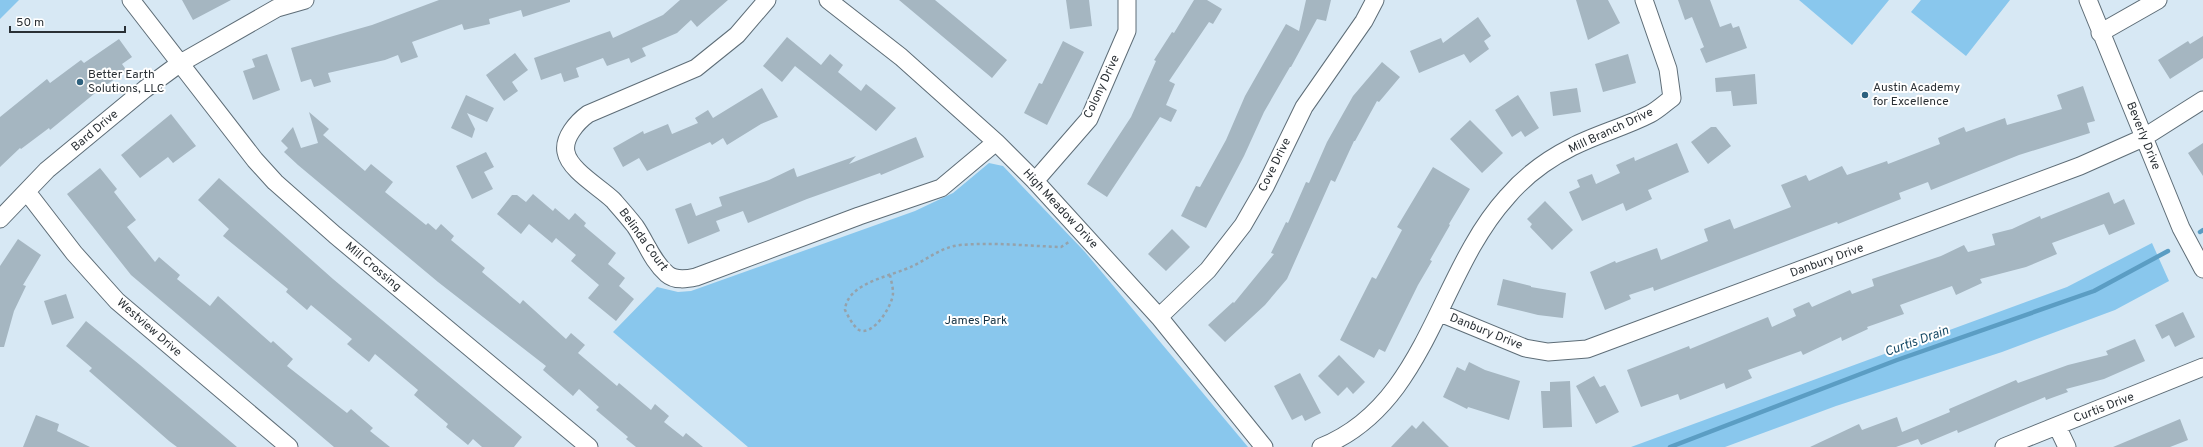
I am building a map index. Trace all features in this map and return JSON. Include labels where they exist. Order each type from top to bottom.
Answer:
[{"type":"street","name":"Mill Crossing","points":[[131,0],[179,64],[274,182],[335,235],[589,447]]},
{"type":"street","name":"Bard Drive","points":[[0,219],[48,170],[145,89],[179,64],[277,8],[304,0]]},
{"type":"street","name":"Belinda Court","points":[[767,0],[737,35],[696,68],[588,114],[576,123],[566,144],[566,153],[574,166],[612,200],[635,226],[648,251],[668,275],[683,280],[696,277],[859,216],[941,188],[996,142]]},
{"type":"street","name":"High Meadow Drive","points":[[828,0],[902,57],[996,142],[1035,181],[1159,316],[1264,447]]},
{"type":"street","name":"Colony Drive","points":[[1035,181],[1089,119],[1127,31],[1127,0]]},
{"type":"street","name":"Cove Drive","points":[[1159,316],[1208,270],[1243,225],[1265,187],[1304,107],[1364,21],[1375,0]]},
{"type":"street","name":"Mill Branch Drive","points":[[1321,447],[1333,442],[1363,423],[1385,402],[1410,367],[1440,313],[1479,232],[1506,198],[1523,180],[1571,148],[1651,114],[1672,98],[1668,69],[1659,38],[1644,0]]},
{"type":"street","name":"Beverly Drive","points":[[2088,0],[2100,33],[2181,228],[2203,269]]},
{"type":"street","points":[[2100,33],[2158,0]]},
{"type":"street","name":"Danbury Drive","points":[[1440,313],[1525,348],[1548,352],[1587,349],[2080,166],[2143,138],[2203,100]]},
{"type":"street","name":"Westview Drive","points":[[27,192],[74,253],[117,301],[289,447]]},
{"type":"street","name":"Curtis Drive","points":[[2004,447],[2203,367]]},
{"type":"street","points":[[2057,426],[2067,447]]},
{"type":"path","points":[[890,274],[893,293],[887,311],[875,326],[865,331],[860,330],[856,327],[845,310],[845,303],[848,298],[865,285],[890,274],[912,266],[940,250],[958,245],[983,244],[1061,247],[1066,245],[1080,230]]},
{"type":"green space","points":[[0,0],[19,0],[0,19]]},
{"type":"green space","points":[[1799,0],[1889,0],[1852,45]]},
{"type":"green space","points":[[1921,0],[2010,0],[1966,56],[1911,12]]},
{"type":"green space","name":"James Park","points":[[989,163],[1003,166],[1085,252],[1248,447],[748,447],[613,332],[657,287],[678,292],[691,291],[915,211],[953,193]]},
{"type":"green space","points":[[2152,243],[2169,281],[2115,310],[2002,352],[1836,406],[1725,447],[1631,447],[2067,287]]},
{"type":"building","points":[[182,0],[231,0],[193,20]]},
{"type":"building","points":[[439,0],[570,0],[570,2],[523,17],[521,10],[489,19],[490,24],[464,30],[462,24],[412,42],[418,57],[401,63],[398,55],[385,60],[328,73],[331,82],[314,87],[311,79],[301,82],[291,48],[372,25]]},
{"type":"building","points":[[680,0],[728,0],[697,27],[691,20],[677,33],[642,48],[646,56],[631,63],[629,58],[607,66],[603,58],[576,68],[579,77],[564,82],[561,73],[541,80],[534,58],[610,31],[613,38],[663,15]]},
{"type":"building","points":[[899,0],[935,0],[1007,60],[992,78]]},
{"type":"building","points":[[1066,0],[1089,0],[1092,26],[1070,29]]},
{"type":"building","points":[[1194,0],[1207,0],[1222,9],[1213,24],[1209,22],[1169,81],[1175,84],[1166,105],[1177,110],[1171,122],[1160,117],[1107,197],[1087,184],[1131,117],[1156,61],[1154,60],[1172,32],[1174,33]]},
{"type":"building","points":[[1306,0],[1331,0],[1326,21],[1317,19],[1264,112],[1244,156],[1206,228],[1181,216],[1196,186],[1200,187],[1226,140],[1245,96],[1286,24],[1299,31]]},
{"type":"building","points":[[1576,0],[1608,0],[1620,23],[1588,40]]},
{"type":"building","points":[[1678,0],[1710,0],[1720,27],[1731,23],[1733,28],[1739,26],[1747,48],[1706,63],[1700,49],[1704,47],[1692,17],[1685,20]]},
{"type":"building","points":[[1478,17],[1491,36],[1484,41],[1489,49],[1470,63],[1464,54],[1419,73],[1410,51],[1441,38],[1443,43]]},
{"type":"building","points":[[2203,36],[2203,58],[2170,79],[2158,60],[2188,41],[2190,44]]},
{"type":"building","points":[[787,37],[821,65],[830,54],[843,65],[838,72],[861,91],[866,84],[896,108],[876,131],[795,66],[782,82],[763,66]]},
{"type":"building","points":[[119,39],[132,57],[122,64],[127,71],[100,89],[50,130],[49,128],[21,149],[20,148],[0,167],[0,117],[47,79],[50,83],[81,60],[84,63]]},
{"type":"building","points":[[1063,41],[1084,52],[1047,125],[1024,113],[1039,83],[1042,84]]},
{"type":"building","points":[[515,53],[528,70],[512,82],[518,91],[504,101],[486,75]]},
{"type":"building","points":[[267,54],[280,90],[253,100],[243,71],[255,67],[252,59]]},
{"type":"building","points":[[1628,54],[1636,83],[1603,92],[1595,64]]},
{"type":"building","points":[[1382,62],[1400,77],[1379,102],[1377,101],[1354,141],[1335,182],[1331,180],[1287,279],[1265,305],[1225,342],[1208,325],[1233,302],[1234,303],[1274,254],[1271,253],[1286,222],[1288,223],[1306,182],[1309,183],[1327,142],[1353,96]]},
{"type":"building","points":[[1755,74],[1757,104],[1733,106],[1731,91],[1716,92],[1715,78]]},
{"type":"building","points":[[2083,86],[2095,121],[2087,123],[2090,133],[2019,155],[1931,190],[1928,182],[1899,193],[1901,199],[1838,224],[1837,222],[1654,291],[1653,287],[1629,295],[1631,299],[1605,310],[1590,272],[1615,261],[1616,263],[1657,248],[1661,260],[1708,241],[1704,229],[1730,219],[1734,229],[1791,207],[1781,185],[1806,175],[1809,181],[1842,166],[1847,175],[1887,161],[1888,164],[1940,144],[1938,138],[1964,127],[1966,132],[2005,118],[2007,125],[2062,109],[2057,95]]},
{"type":"building","points":[[762,88],[778,117],[761,124],[727,145],[723,138],[712,145],[710,142],[647,171],[639,158],[623,167],[613,148],[643,131],[644,134],[668,124],[672,134],[698,123],[695,118],[708,110],[713,118]]},
{"type":"building","points":[[1577,88],[1581,112],[1553,116],[1550,92]]},
{"type":"building","points":[[466,95],[494,108],[487,122],[467,113],[475,129],[472,138],[451,128]]},
{"type":"building","points":[[1518,95],[1539,128],[1525,137],[1521,131],[1512,137],[1495,110]]},
{"type":"building","points":[[309,112],[329,129],[323,135],[365,171],[371,164],[393,182],[385,192],[426,225],[428,223],[436,230],[441,224],[454,236],[451,240],[485,268],[482,272],[520,304],[523,300],[566,339],[571,333],[585,345],[578,353],[617,386],[619,383],[651,410],[655,404],[669,416],[664,422],[683,437],[686,433],[703,447],[636,447],[626,439],[628,437],[596,410],[599,407],[579,389],[573,396],[543,370],[546,366],[438,282],[298,165],[284,152],[288,148],[281,141],[293,127],[301,148],[318,143]]},
{"type":"building","points":[[171,114],[196,146],[173,163],[168,157],[140,178],[121,155]]},
{"type":"building","points":[[1470,120],[1503,153],[1482,173],[1450,139]]},
{"type":"building","points":[[1711,127],[1716,127],[1731,146],[1708,164],[1691,142]]},
{"type":"building","points":[[916,137],[924,157],[881,175],[880,173],[807,199],[748,223],[743,211],[716,221],[720,231],[688,244],[675,209],[691,203],[696,216],[722,206],[719,197],[769,180],[794,168],[797,177],[856,156],[849,164]]},
{"type":"building","points":[[1677,143],[1689,172],[1648,190],[1652,199],[1626,211],[1623,203],[1582,221],[1569,192],[1580,187],[1577,180],[1592,174],[1596,184],[1620,173],[1616,165],[1634,157],[1635,161]]},
{"type":"building","points":[[2203,143],[2203,176],[2188,153]]},
{"type":"building","points":[[486,152],[494,167],[484,172],[493,189],[472,199],[456,166]]},
{"type":"building","points":[[1433,167],[1470,189],[1430,260],[1432,261],[1418,285],[1385,352],[1379,349],[1374,358],[1340,340],[1372,277],[1376,279],[1402,230],[1397,227]]},
{"type":"building","points":[[100,168],[117,189],[114,192],[136,220],[127,227],[155,262],[159,257],[180,275],[177,279],[210,306],[218,296],[271,343],[273,341],[293,359],[287,366],[347,413],[351,409],[373,428],[370,431],[390,447],[334,447],[131,275],[67,194]]},
{"type":"building","points":[[219,178],[333,279],[522,437],[514,447],[482,447],[473,439],[468,445],[446,427],[448,424],[414,395],[418,390],[375,354],[369,362],[347,344],[352,339],[311,305],[307,310],[286,292],[288,289],[223,236],[229,229],[198,200]]},
{"type":"building","points":[[2109,192],[2114,204],[2124,199],[2135,224],[2109,235],[2104,224],[2052,243],[2057,254],[2026,267],[1980,279],[1982,283],[1956,295],[1952,286],[1900,305],[1904,314],[1867,327],[1868,329],[1842,341],[1841,337],[1803,355],[1801,351],[1748,370],[1752,378],[1726,389],[1724,383],[1680,400],[1678,394],[1641,407],[1627,370],[1689,346],[1690,349],[1768,317],[1772,327],[1796,316],[1793,309],[1809,302],[1812,307],[1850,290],[1852,294],[1874,286],[1872,279],[1941,256],[1964,245],[1968,252],[1995,245],[1992,234],[2012,229],[2040,216],[2041,219]]},
{"type":"building","points":[[533,194],[553,211],[555,208],[569,220],[575,213],[586,223],[584,226],[616,253],[608,264],[625,278],[619,286],[634,299],[616,321],[588,298],[599,285],[571,261],[576,255],[556,238],[552,243],[529,224],[521,234],[497,214],[512,195],[517,195],[526,202]]},
{"type":"building","points":[[1545,201],[1573,230],[1552,250],[1530,227],[1532,224],[1527,219]]},
{"type":"building","points":[[1172,229],[1190,247],[1166,271],[1148,254]]},
{"type":"building","points":[[18,239],[41,255],[23,285],[26,286],[14,311],[4,347],[0,347],[0,266]]},
{"type":"building","points":[[1503,279],[1531,287],[1566,293],[1563,318],[1538,315],[1497,305]]},
{"type":"building","points":[[66,294],[74,318],[52,325],[44,301]]},
{"type":"building","points":[[2183,312],[2195,337],[2175,347],[2169,335],[2162,339],[2155,325]]},
{"type":"building","points":[[86,321],[237,447],[177,447],[169,441],[89,371],[92,368],[66,346]]},
{"type":"building","points":[[2135,339],[2145,361],[2104,379],[2066,389],[2068,392],[2046,400],[2045,397],[1958,433],[1957,430],[1921,445],[1918,439],[1896,447],[1810,447],[1859,424],[1862,430],[1897,417],[1902,432],[1950,412],[1949,409],[2016,380],[2018,383],[2068,365],[2108,355],[2106,351]]},
{"type":"building","points":[[1339,355],[1365,382],[1353,394],[1347,387],[1338,396],[1318,376]]},
{"type":"building","points":[[1469,362],[1485,370],[1520,381],[1509,420],[1468,407],[1467,409],[1443,397],[1457,367],[1465,371]]},
{"type":"building","points":[[1300,373],[1321,413],[1305,421],[1302,415],[1292,420],[1274,386]]},
{"type":"building","points":[[1594,376],[1600,387],[1605,385],[1619,412],[1596,424],[1576,386]]},
{"type":"building","points":[[1570,381],[1572,427],[1543,428],[1541,391],[1550,391],[1550,382]]},
{"type":"building","points":[[36,415],[59,424],[57,431],[90,447],[23,447]]},
{"type":"building","points":[[2180,419],[2188,440],[2170,447],[2113,447]]},
{"type":"building","points":[[1423,421],[1449,447],[1391,447],[1412,425],[1416,429]]},
{"type":"waterway","name":"Curtis Drain","points":[[1670,447],[1897,360],[2094,291],[2168,251]]},
{"type":"place","name":"Better Earth Solutions, LLC","points":[[80,82]]},
{"type":"place","name":"Austin Academy for Excellence","points":[[1865,95]]}]
